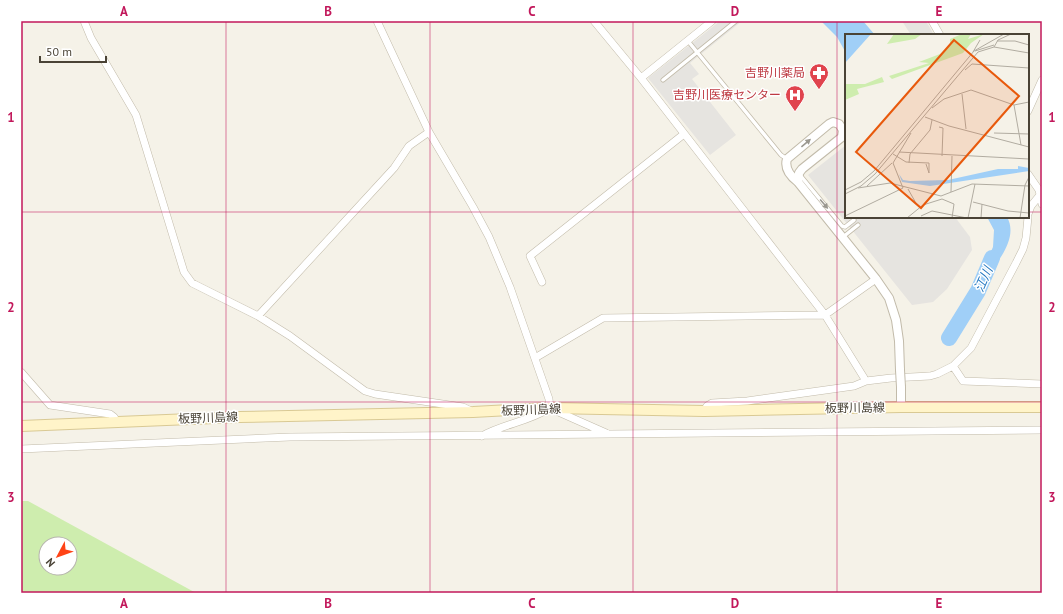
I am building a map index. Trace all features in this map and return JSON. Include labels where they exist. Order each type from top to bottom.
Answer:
[{"type":"main road","name":"板野川島線","points":[[21,426],[239,417],[473,412],[550,408],[704,411],[901,407],[1042,407]]},
{"type":"street","points":[[84,21],[91,38],[136,115],[187,278],[192,283],[258,316],[290,336],[365,391],[375,394],[463,407],[473,412]]},
{"type":"street","points":[[377,21],[429,132],[473,207],[488,237],[510,287],[550,399],[550,408]]},
{"type":"street","points":[[594,21],[825,315],[866,381]]},
{"type":"street","points":[[640,78],[712,21]]},
{"type":"street","points":[[932,21],[939,34]]},
{"type":"street","points":[[1029,109],[1042,80]]},
{"type":"street","points":[[799,178],[802,169],[842,137],[844,132],[841,125],[833,122],[829,124],[787,159],[785,164],[786,169],[794,178],[799,178],[889,298],[895,314],[899,341],[901,407]]},
{"type":"street","points":[[258,316],[394,168],[409,146],[429,132]]},
{"type":"street","points":[[542,282],[530,256],[684,134]]},
{"type":"street","points":[[1029,175],[1039,190],[1042,204]]},
{"type":"street","points":[[1029,210],[1030,206],[1041,195]]},
{"type":"street","points":[[704,411],[712,403],[746,401],[854,386],[866,381],[930,376],[953,366],[971,348],[1016,263],[1023,249],[1026,238],[1028,218]]},
{"type":"street","points":[[535,358],[603,318],[825,315],[876,279]]},
{"type":"street","points":[[953,366],[964,381],[1042,384]]},
{"type":"street","points":[[21,372],[50,405],[110,414],[117,422]]},
{"type":"street","points":[[550,408],[609,434]]},
{"type":"street","points":[[482,436],[494,429],[537,416],[550,408]]},
{"type":"street","points":[[21,450],[290,437],[1042,430]]},
{"type":"lane","points":[[663,80],[736,21]]},
{"type":"lane","points":[[687,40],[781,155],[787,159]]},
{"type":"lane","points":[[799,178],[842,226],[845,227],[854,220]]},
{"type":"lane","points":[[842,237],[858,225]]},
{"type":"green space","points":[[21,501],[28,501],[196,593],[21,593]]},
{"type":"shaded area","points":[[720,21],[742,21],[690,63],[699,74],[692,79],[736,135],[710,155],[648,78]]},
{"type":"shaded area","points":[[902,21],[926,21],[933,34],[910,34]]},
{"type":"shaded area","points":[[845,146],[845,218],[956,218],[970,237],[972,250],[947,289],[933,302],[912,305],[808,175]]},
{"type":"water","points":[[821,21],[863,21],[874,34],[845,34],[845,51],[837,37]]},
{"type":"water","points":[[988,218],[1007,218],[1010,225],[1009,241],[1001,257],[986,279],[980,276],[993,247],[994,230]]},
{"type":"waterway","name":"江川","points":[[949,338],[978,291],[992,258]]},
{"type":"place","name":"吉野川薬局","points":[[819,90]]},
{"type":"place","name":"吉野川医療センター","points":[[795,112]]}]
